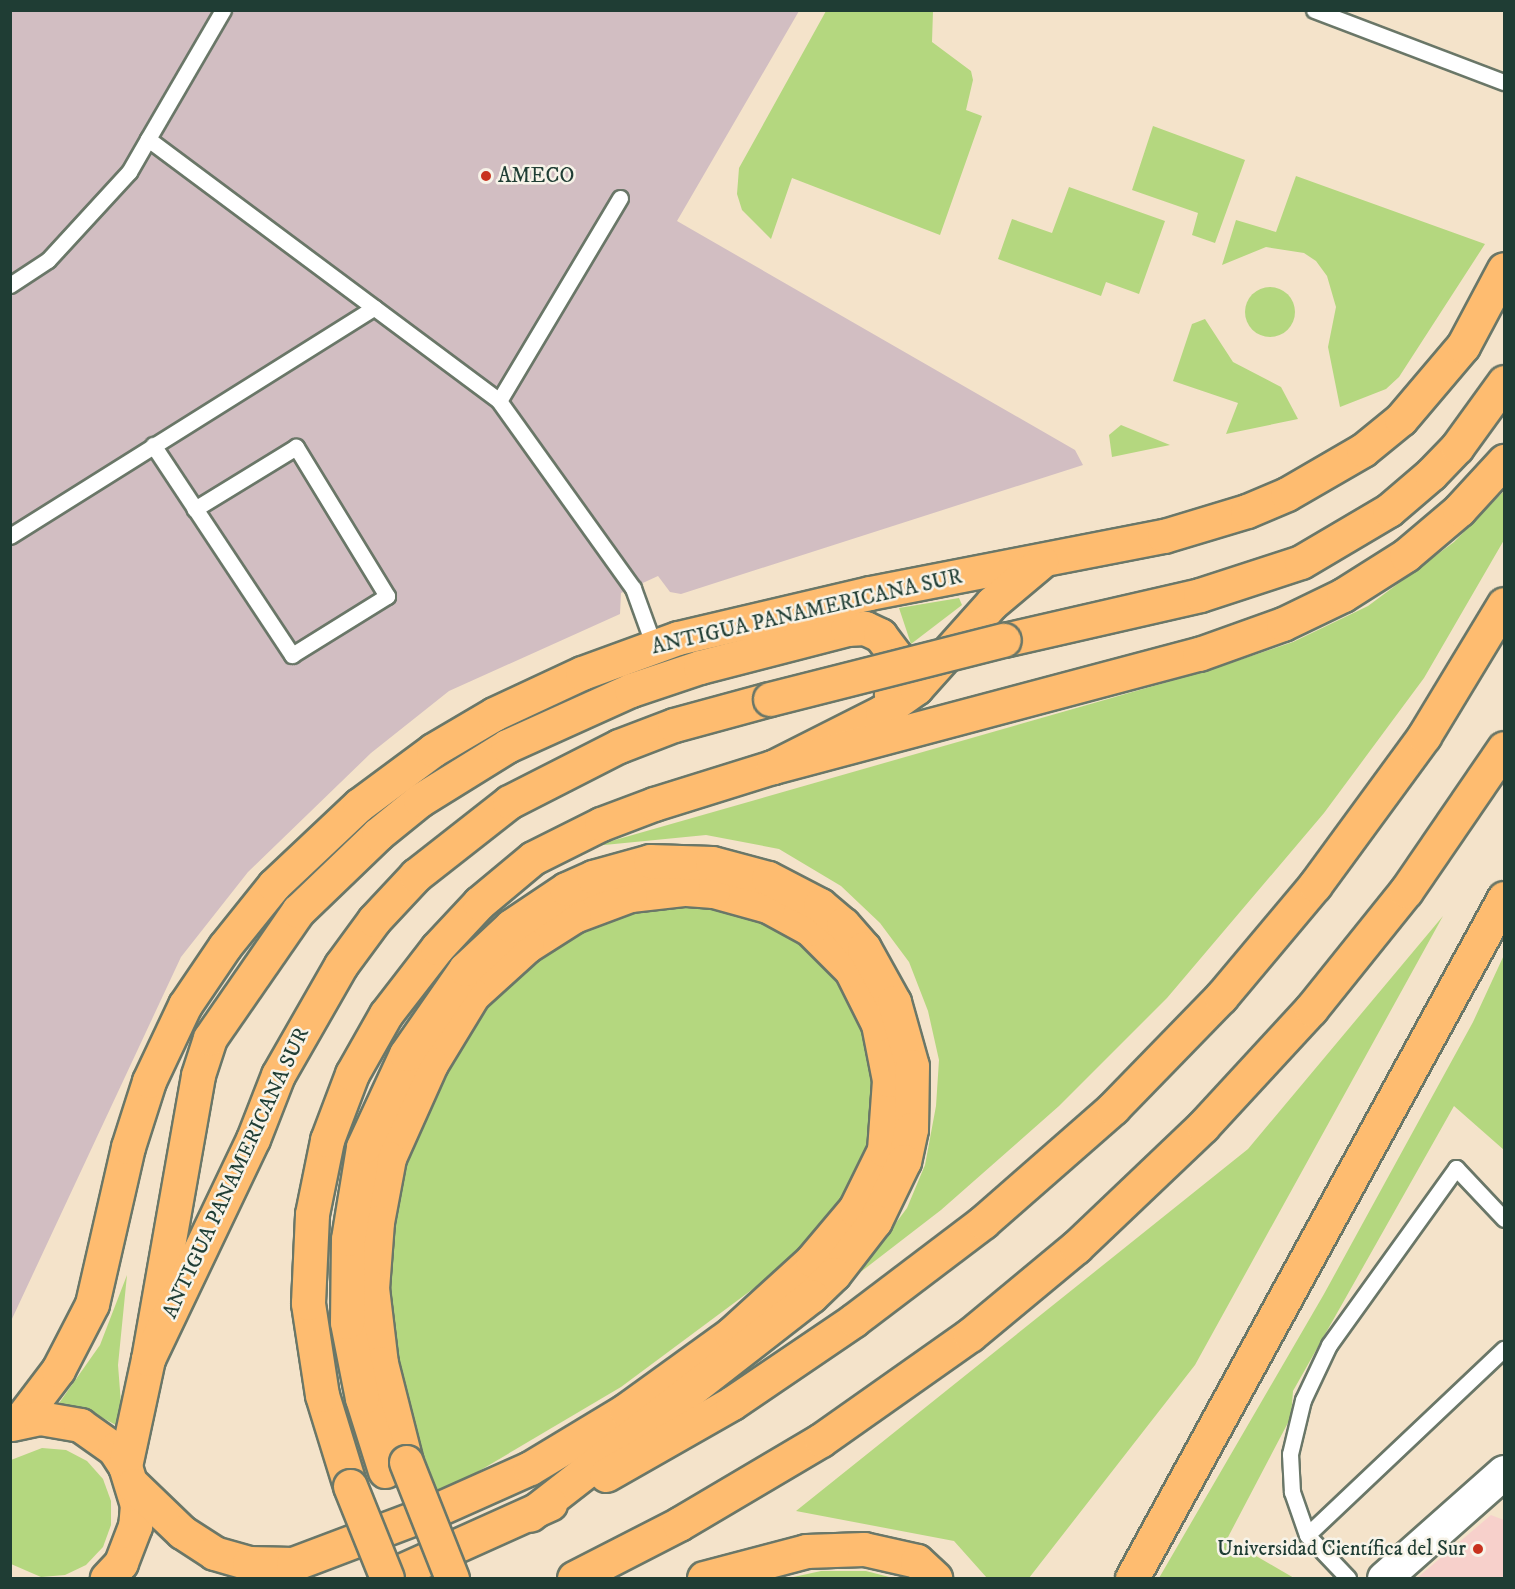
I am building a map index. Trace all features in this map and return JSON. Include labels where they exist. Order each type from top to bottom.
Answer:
[{"type":"main road","name":"ANTIGUA PANAMERICANA SUR","points":[[15,1422],[58,1370],[92,1304],[128,1147],[149,1082],[185,1005],[274,885],[359,805],[433,750],[553,686],[654,646],[870,594],[1164,536],[1247,511],[1287,494],[1363,450],[1401,419],[1464,346],[1504,269]]},
{"type":"main road","name":"ANTIGUA PANAMERICANA SUR","points":[[107,1578],[125,1555],[135,1526],[129,1475],[148,1359],[253,1139],[278,1075],[341,965],[402,890],[459,838],[509,802],[566,771],[674,725],[1004,640],[1200,595],[1301,562],[1389,510],[1431,474],[1457,447],[1504,381]]},
{"type":"main road","points":[[1504,461],[1459,510],[1406,555],[1343,595],[1283,624],[1199,654],[773,767],[654,804],[601,824],[533,858],[479,903],[386,1014],[352,1074],[327,1140],[312,1215],[308,1303],[322,1395],[350,1486],[386,1578],[530,1515],[672,1439],[790,1365],[983,1222],[1113,1108],[1221,997],[1315,885],[1424,736],[1504,604]]},
{"type":"main road","points":[[773,767],[882,712],[916,688],[992,603],[1045,559]]},
{"type":"main road","points":[[148,1359],[198,1075],[210,1038],[298,911],[378,834],[454,777],[556,721],[631,690],[700,667],[847,629],[865,628],[880,635],[895,654],[897,684],[882,712]]},
{"type":"main road","points":[[574,1578],[679,1524],[821,1440],[970,1335],[1076,1247],[1203,1126],[1311,1009],[1406,891],[1504,748]]},
{"type":"main road","points":[[452,1578],[362,1398],[347,1322],[348,1239],[363,1148],[406,1054],[465,969],[511,926],[567,888],[650,861],[712,862],[768,878],[820,905],[843,924],[864,948],[894,1002],[912,1066],[911,1129],[904,1161],[875,1221],[841,1266],[811,1296],[530,1515]]},
{"type":"main road","points":[[15,1422],[40,1418],[80,1425],[114,1449],[129,1475],[182,1532],[214,1553],[249,1563],[293,1564],[436,1510],[530,1468],[626,1410],[731,1334],[812,1260],[855,1209],[884,1150],[889,1080],[878,1024],[851,970],[810,929],[768,906],[712,891],[683,889],[630,895],[574,916],[527,945],[473,995],[431,1064],[389,1158],[377,1222],[372,1288],[395,1467],[428,1578]]},
{"type":"main road","points":[[1132,1578],[1504,898]]},
{"type":"main road","points":[[704,1578],[806,1551],[864,1549],[917,1561],[934,1578]]},
{"type":"street","points":[[1384,1578],[1504,1472]]},
{"type":"lane","points":[[10,285],[48,260],[129,172],[223,10]]},
{"type":"lane","points":[[1314,10],[1504,82]]},
{"type":"lane","points":[[148,139],[499,401],[633,588],[654,646]]},
{"type":"lane","points":[[499,401],[620,198]]},
{"type":"lane","points":[[10,536],[374,308]]},
{"type":"lane","points":[[153,445],[195,509],[292,655],[387,596],[296,447],[195,509]]},
{"type":"lane","points":[[1348,1578],[1307,1535],[1292,1492],[1290,1454],[1303,1400],[1329,1345],[1456,1168],[1504,1219]]},
{"type":"lane","points":[[1307,1535],[1504,1349]]},
{"type":"shaded area","name":"AMECO","points":[[11,11],[799,11],[677,221],[1075,450],[1083,465],[681,594],[670,592],[658,576],[621,593],[620,614],[449,691],[371,753],[248,872],[181,957],[11,1321]]},
{"type":"shaded area","name":"Universidad Científica del Sur","points":[[1491,1515],[1504,1520],[1504,1578],[1417,1578]]},
{"type":"green space","points":[[826,11],[933,11],[932,42],[971,71],[973,80],[966,110],[982,116],[940,235],[792,178],[771,239],[742,210],[737,194],[739,168]]},
{"type":"green space","points":[[1153,126],[1245,160],[1215,243],[1192,235],[1198,213],[1132,190]]},
{"type":"green space","points":[[1296,176],[1485,244],[1399,377],[1386,389],[1340,407],[1328,347],[1336,307],[1327,276],[1316,261],[1304,253],[1266,247],[1222,265],[1236,220],[1276,232]]},
{"type":"green space","points":[[1069,187],[1165,221],[1139,294],[1106,282],[1101,296],[998,259],[1012,219],[1052,233]]},
{"type":"green space","points":[[1270,287],[1288,294],[1295,312],[1288,330],[1270,337],[1252,330],[1245,312],[1252,294]]},
{"type":"green space","points":[[1205,319],[1233,362],[1281,387],[1298,419],[1226,434],[1238,403],[1173,381],[1192,324]]},
{"type":"green space","points":[[1121,425],[1170,445],[1112,457],[1109,435]]},
{"type":"green space","points":[[1504,491],[1504,540],[1424,678],[1324,813],[1167,998],[1059,1106],[941,1210],[858,1274],[907,1208],[925,1165],[936,1106],[939,1060],[928,1011],[909,962],[880,923],[841,886],[779,849],[706,835],[594,846],[1213,669],[1293,642],[1368,606],[1454,542]]},
{"type":"green space","points":[[959,598],[962,605],[911,644],[899,608]]},
{"type":"green space","points":[[687,902],[752,912],[813,954],[848,997],[868,1045],[878,1101],[872,1153],[820,1239],[621,1387],[435,1497],[406,1425],[383,1274],[395,1185],[421,1114],[490,1003],[528,963],[578,926],[640,904]]},
{"type":"green space","points":[[1443,916],[1195,1365],[1029,1578],[987,1578],[954,1541],[796,1511],[1248,1149]]},
{"type":"green space","points":[[1504,955],[1504,1150],[1454,1106],[1293,1391],[1291,1417],[1227,1539],[1294,1578],[1159,1578],[1324,1294],[1473,1022]]},
{"type":"green space","points":[[127,1275],[118,1365],[123,1429],[92,1412],[57,1406],[100,1345]]},
{"type":"green space","points":[[42,1448],[66,1450],[87,1461],[103,1479],[111,1501],[111,1525],[103,1547],[86,1565],[65,1575],[41,1577],[11,1564],[11,1460]]},
{"type":"green space","points":[[821,1571],[866,1571],[893,1578],[789,1578]]},
{"type":"place","name":"AMECO","points":[[486,176]]},
{"type":"place","name":"Universidad Científica del Sur","points":[[1478,1549]]}]
